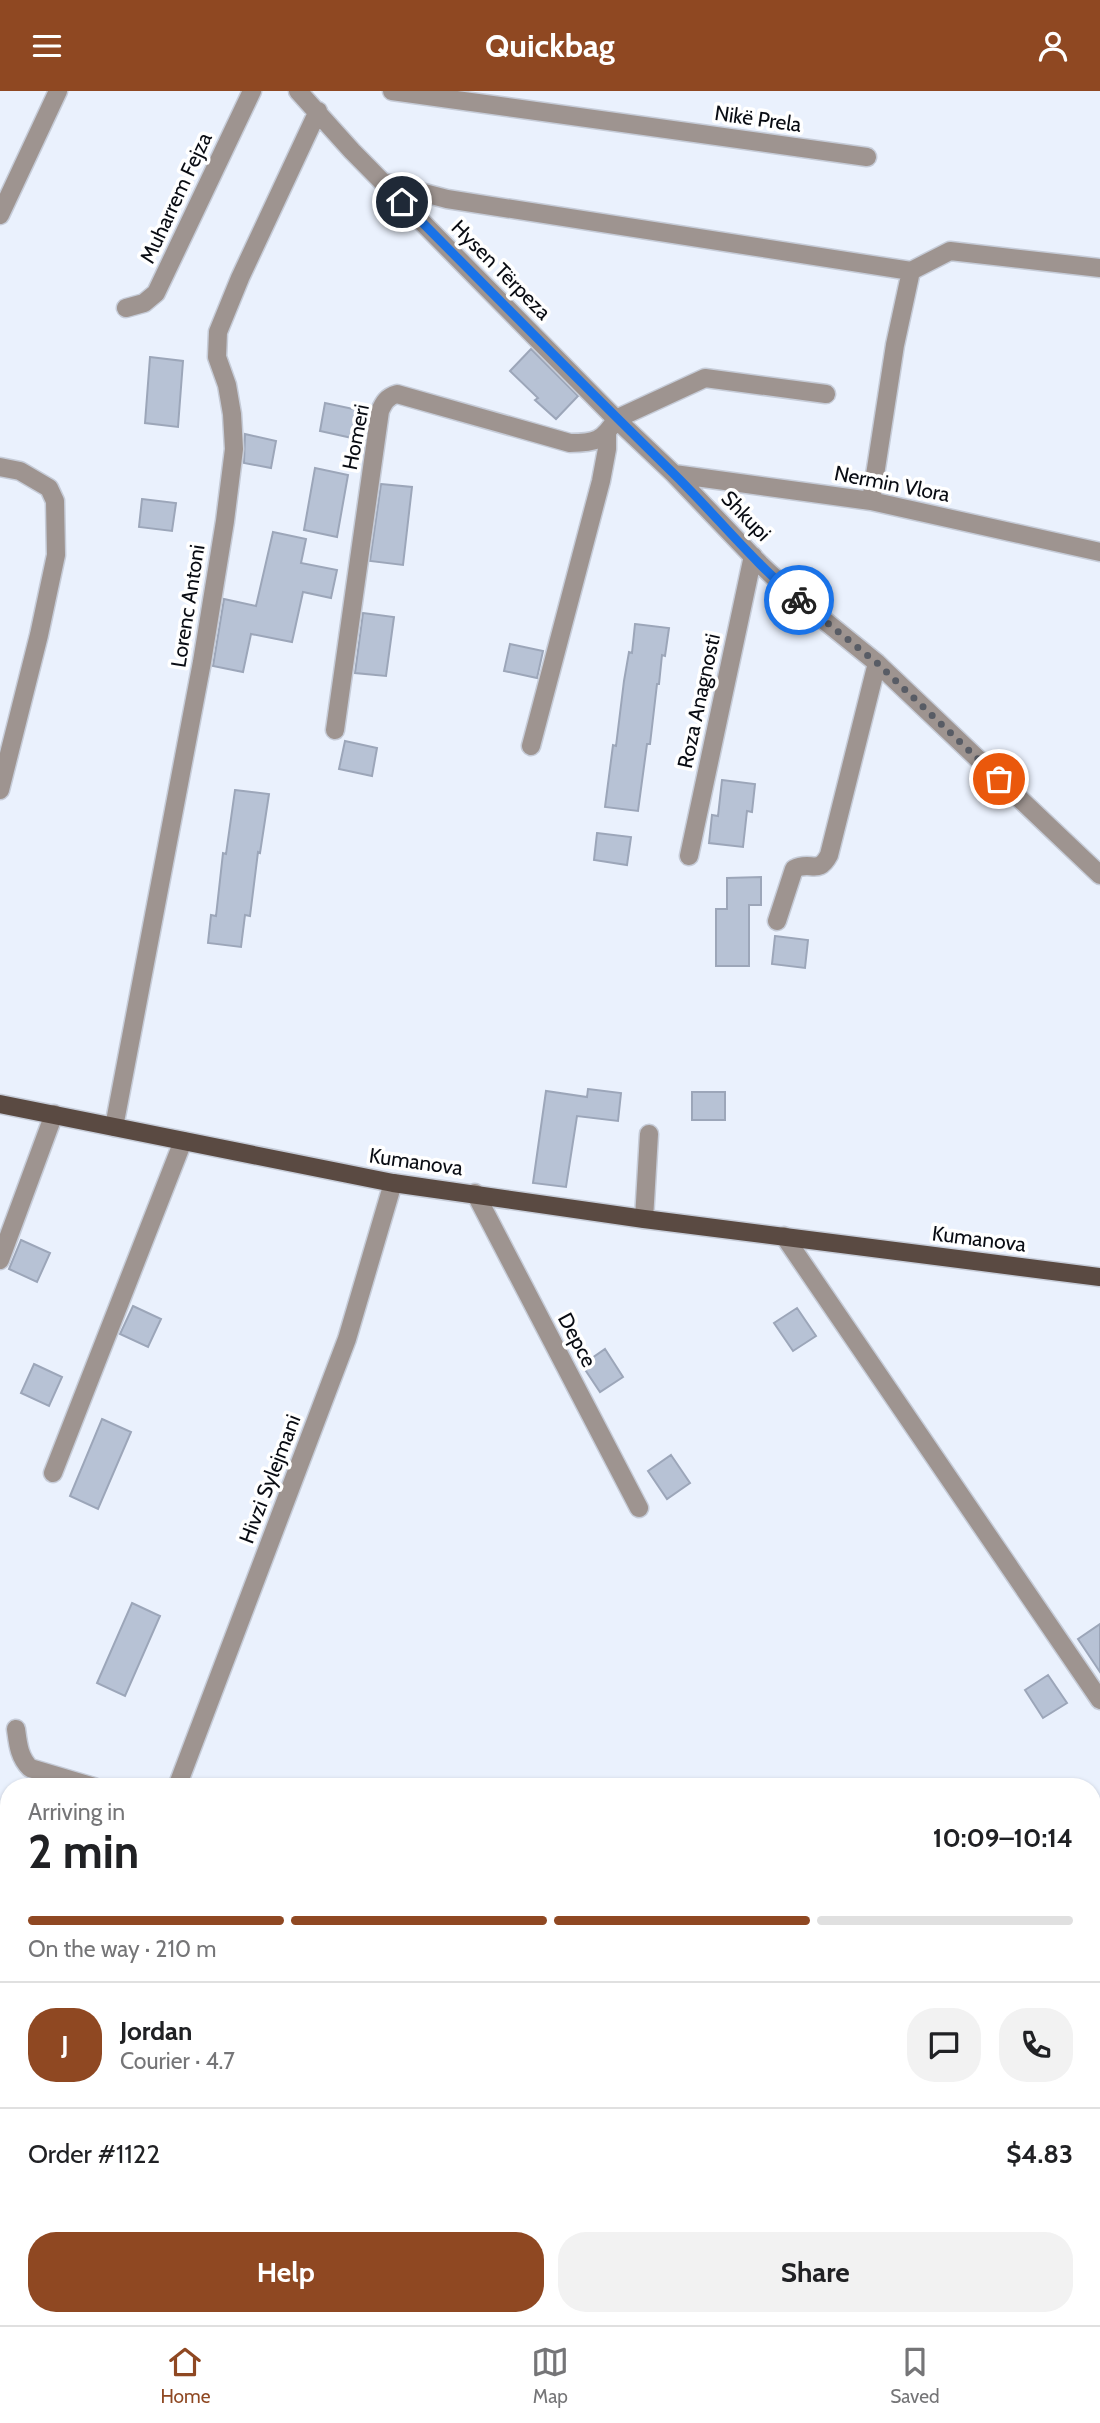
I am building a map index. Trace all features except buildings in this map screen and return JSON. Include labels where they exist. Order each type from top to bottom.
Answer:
[{"type":"main road","name":"Kumanova","points":[[0,1104],[393,1183],[644,1219],[1100,1277]]},
{"type":"street","points":[[0,215],[58,91]]},
{"type":"street","name":"Muharrem Fejza","points":[[126,308],[144,303],[156,293],[252,91]]},
{"type":"street","name":"Hysen Tërpeza","points":[[298,91],[611,427]]},
{"type":"street","name":"Nikë Prela","points":[[392,91],[867,157]]},
{"type":"street","name":"Lorenc Antoni","points":[[114,1126],[202,662],[228,497],[234,437],[227,385],[217,358],[218,331],[318,110]]},
{"type":"street","points":[[383,182],[447,199],[911,271],[950,251],[1100,268]]},
{"type":"street","points":[[871,501],[895,345],[911,271]]},
{"type":"street","points":[[531,745],[601,481],[611,427],[705,378],[826,394]]},
{"type":"street","name":"Homeri","points":[[335,730],[380,411],[384,402],[397,394],[570,443],[590,443],[611,427]]},
{"type":"street","name":"Shkupi","points":[[611,427],[674,474],[794,596],[877,663],[1100,876]]},
{"type":"street","points":[[0,467],[20,471],[49,488],[55,501],[56,555],[0,790]]},
{"type":"street","name":"Nermin Vlora","points":[[674,474],[871,501],[1100,552]]},
{"type":"street","name":"Roza Anagnosti","points":[[689,856],[753,557]]},
{"type":"street","points":[[777,921],[794,869],[802,865],[817,868],[824,864],[829,855],[877,663]]},
{"type":"street","points":[[0,1260],[54,1114]]},
{"type":"street","points":[[644,1219],[649,1134]]},
{"type":"street","points":[[53,1473],[183,1141]]},
{"type":"street","name":"Hivzi Sylejmani","points":[[180,1778],[347,1339],[393,1183]]},
{"type":"street","name":"Depce","points":[[475,1193],[639,1508]]},
{"type":"street","points":[[784,1236],[1100,1700]]},
{"type":"street","points":[[16,1729],[18,1748],[24,1762],[30,1768],[64,1778]]},
{"type":"way so far","points":[[799,600],[877,663],[999,779]]},
{"type":"route","points":[[402,202],[799,600]]}]
